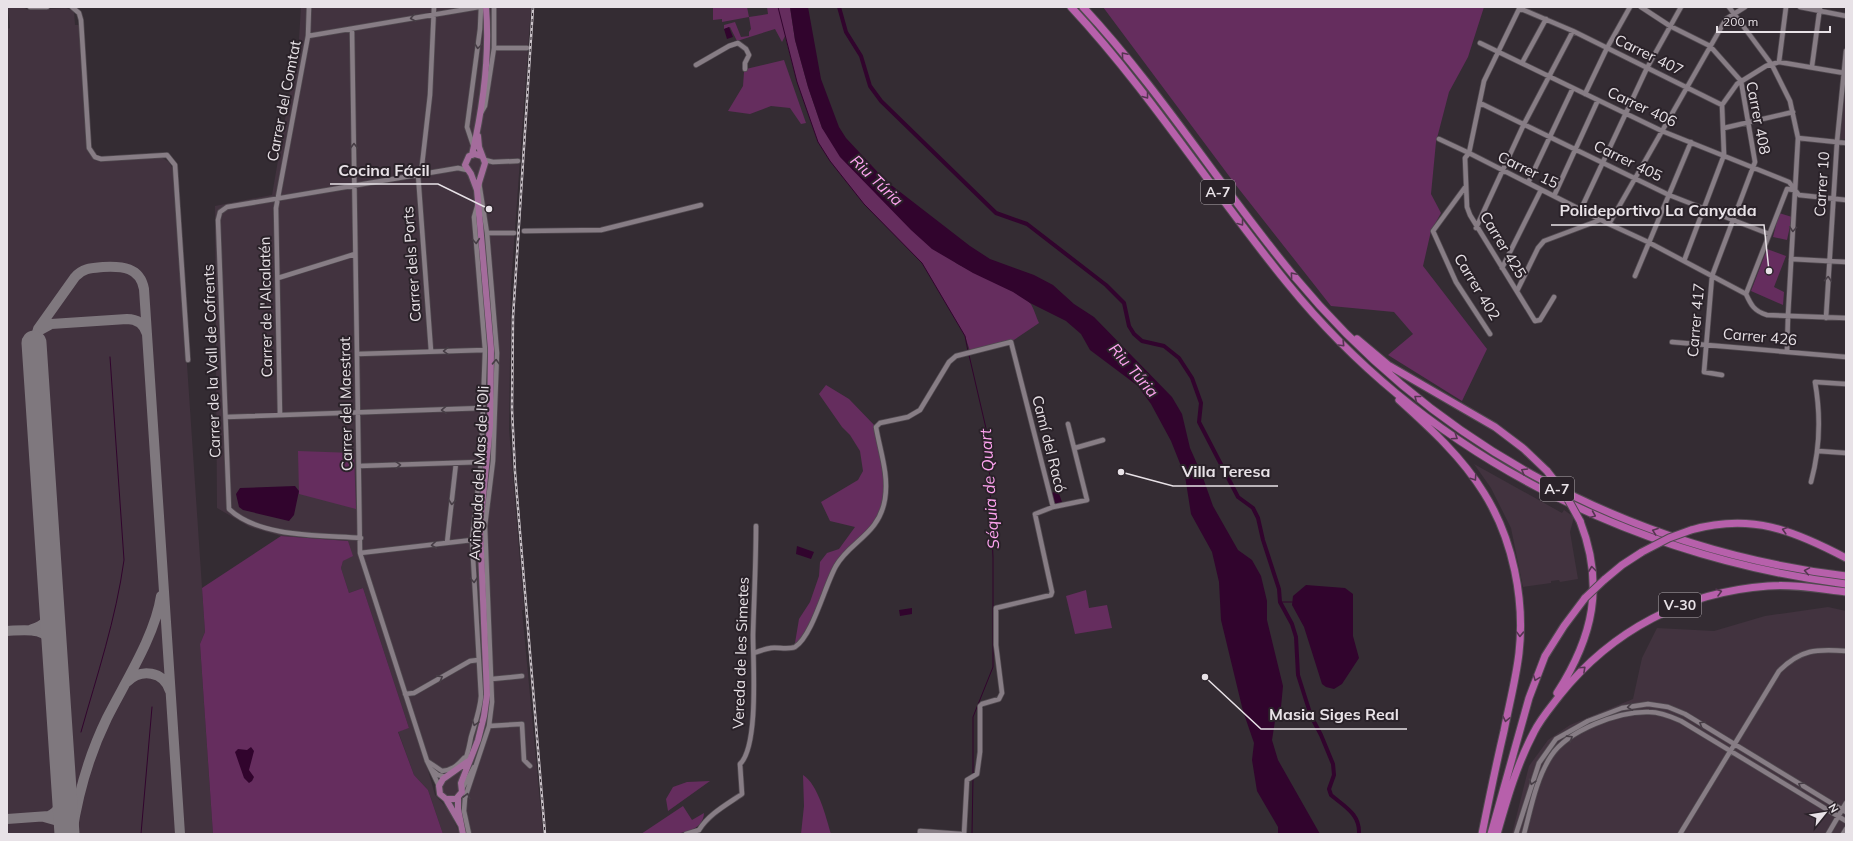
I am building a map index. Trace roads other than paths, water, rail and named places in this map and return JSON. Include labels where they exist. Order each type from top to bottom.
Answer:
[{"type":"highway","name":"A-7","points":[[1071,7],[1156,108],[1289,285],[1345,348],[1380,379],[1447,431],[1486,458],[1549,494],[1639,534],[1706,556],[1786,575],[1846,584]]},
{"type":"highway","name":"A-7","points":[[1083,7],[1138,72],[1272,249],[1318,304],[1352,340],[1418,399],[1490,450],[1553,486],[1593,506],[1668,536],[1762,562],[1846,576]]},
{"type":"highway","points":[[1318,304],[1324,306],[1354,337],[1388,365],[1495,427],[1524,449],[1547,471],[1567,498],[1582,528],[1590,554],[1593,576],[1592,616],[1581,650],[1548,709]]},
{"type":"highway","points":[[1380,379],[1384,387],[1423,422],[1455,454],[1474,478],[1497,518],[1506,542],[1515,575],[1520,617],[1519,653],[1482,834]]},
{"type":"highway","points":[[1491,834],[1529,698],[1545,656],[1564,626],[1586,598],[1622,565],[1642,552],[1669,538],[1712,524],[1739,522],[1759,524],[1800,535],[1846,558]]},
{"type":"highway","name":"V-30","points":[[1497,834],[1522,757],[1548,709],[1573,679],[1603,651],[1630,630],[1665,611],[1695,599],[1729,590],[1792,585],[1846,592]]},
{"type":"main road","points":[[472,155],[478,128],[486,57],[486,7]]},
{"type":"main road","points":[[463,834],[458,809],[458,797],[470,758],[478,740],[487,695],[480,527],[490,426],[491,350],[477,190],[484,161],[478,128]]},
{"type":"main road","points":[[472,155],[484,161]]},
{"type":"main road","points":[[472,155],[467,158],[465,163],[477,190]]},
{"type":"main road","points":[[469,172],[481,172]]},
{"type":"main road","points":[[461,825],[446,799],[440,794],[439,786],[447,777],[462,767],[470,758]]},
{"type":"main road","points":[[447,777],[456,778],[462,786]]},
{"type":"main road","points":[[446,799],[452,800],[458,797]]},
{"type":"street","points":[[30,7],[47,7]]},
{"type":"street","points":[[72,7],[79,13],[81,20],[90,148],[92,153],[101,159],[167,155],[175,165],[188,360]]},
{"type":"street","name":"Carrer del Comtat","points":[[278,198],[308,36],[310,7]]},
{"type":"street","name":"Carrer dels Ports","points":[[431,351],[420,174],[430,95],[435,15],[434,7]]},
{"type":"street","points":[[308,36],[480,7],[480,29],[467,128],[473,147]]},
{"type":"street","points":[[479,116],[485,106],[494,48],[494,7]]},
{"type":"street","points":[[1469,154],[1484,81],[1519,7]]},
{"type":"street","name":"Carrer 407","points":[[1519,7],[1573,31],[1722,105]]},
{"type":"street","points":[[1585,94],[1607,48],[1630,7]]},
{"type":"street","name":"Carrer 408","points":[[1642,7],[1670,26],[1710,46],[1741,81],[1755,162],[1712,276]]},
{"type":"street","points":[[1581,209],[1647,68],[1680,7]]},
{"type":"street","points":[[1729,7],[1772,65],[1793,112],[1798,138],[1788,316],[1788,352]]},
{"type":"street","points":[[1609,224],[1726,19],[1745,7]]},
{"type":"street","points":[[1779,62],[1786,7]]},
{"type":"street","points":[[1800,7],[1820,9],[1846,16]]},
{"type":"street","points":[[1812,66],[1820,9]]},
{"type":"street","points":[[1522,63],[1546,19]]},
{"type":"street","name":"Carrer del Maestrat","points":[[352,29],[360,552],[427,761],[439,786]]},
{"type":"street","points":[[1476,228],[1524,124],[1573,31]]},
{"type":"street","points":[[696,65],[729,46],[738,43],[746,49],[749,55],[745,63],[745,69]]},
{"type":"street","name":"Carrer 406","points":[[1480,43],[1662,131],[1789,182],[1794,190]]},
{"type":"street","points":[[494,48],[527,48]]},
{"type":"street","name":"Carrer 10","points":[[1826,318],[1837,142],[1846,51]]},
{"type":"street","points":[[1684,261],[1724,156],[1722,105],[1737,84],[1766,66],[1779,62],[1812,66],[1844,73]]},
{"type":"street","points":[[1528,183],[1573,88]]},
{"type":"street","points":[[1554,196],[1598,100]]},
{"type":"street","name":"Carrer 405","points":[[1480,103],[1669,195],[1769,234]]},
{"type":"street","points":[[1724,128],[1793,112]]},
{"type":"street","points":[[1798,138],[1846,143]]},
{"type":"street","name":"Carrer 15","points":[[1439,139],[1581,209],[1600,220],[1648,242],[1746,294]]},
{"type":"street","points":[[1634,276],[1691,142]]},
{"type":"street","name":"Carrer 425","points":[[1469,154],[1465,158],[1467,207],[1476,228],[1535,321],[1540,320],[1554,297]]},
{"type":"street","points":[[484,161],[518,161]]},
{"type":"street","points":[[278,198],[458,168],[465,163]]},
{"type":"street","points":[[458,168],[469,172]]},
{"type":"street","name":"Avinguda del Mas de l'Oli","points":[[469,834],[464,811],[466,798],[489,726],[492,702],[485,526],[493,461],[497,353],[487,233],[479,181]]},
{"type":"street","name":"Carrer 402","points":[[1466,186],[1434,227],[1433,231],[1456,282],[1490,334]]},
{"type":"street","points":[[1846,200],[1799,194],[1794,190],[1787,189],[1746,294],[1751,306],[1758,312],[1767,315],[1846,318]]},
{"type":"street","points":[[1502,268],[1541,190]]},
{"type":"street","name":"Carrer de la Vall de Cofrents","points":[[278,198],[227,207],[220,212],[218,220],[230,509],[236,516],[283,532],[360,538]]},
{"type":"street","name":"Carrer de l'Alcalatén","points":[[278,198],[280,415]]},
{"type":"street","name":"Avinguda del Mas de l'Oli","points":[[462,767],[468,755],[480,710],[481,696],[472,540],[481,462],[485,350],[474,217],[478,203]]},
{"type":"street","points":[[524,231],[601,230],[701,205]]},
{"type":"street","points":[[1517,291],[1538,248],[1544,241],[1600,220]]},
{"type":"street","points":[[487,233],[514,233]]},
{"type":"street","points":[[278,278],[355,254]]},
{"type":"street","points":[[1791,259],[1846,262]]},
{"type":"street","name":"Carrer 417","points":[[1712,276],[1704,372],[1722,375]]},
{"type":"street","name":"Camí del Racó","points":[[754,653],[768,648],[794,647],[805,634],[837,564],[867,533],[881,512],[885,500],[885,469],[876,427],[880,423],[908,417],[920,410],[949,362],[954,357],[962,353],[1011,342],[1053,507],[1035,514],[1052,592],[1051,595],[996,608],[996,645],[1002,693],[999,699],[980,706],[980,752],[977,774],[967,780],[962,834],[920,831],[920,834]]},
{"type":"street","name":"Carrer 426","points":[[1672,342],[1846,357]]},
{"type":"street","points":[[357,354],[485,350]]},
{"type":"street","points":[[1811,482],[1818,451],[1818,399],[1815,382],[1846,384]]},
{"type":"street","points":[[226,417],[483,408]]},
{"type":"street","points":[[1053,507],[1087,500],[1068,424]]},
{"type":"street","points":[[1074,448],[1103,440]]},
{"type":"street","points":[[1818,451],[1846,453]]},
{"type":"street","points":[[359,466],[481,462]]},
{"type":"street","points":[[447,543],[456,463]]},
{"type":"street","name":"Vereda de les Simetes","points":[[700,832],[705,820],[742,794],[740,764],[744,761],[748,748],[753,709],[756,526]]},
{"type":"street","points":[[360,552],[472,540]]},
{"type":"street","points":[[1680,834],[1779,671],[1790,660],[1800,654],[1812,651],[1846,651]]},
{"type":"street","points":[[405,694],[414,693],[470,662],[478,660]]},
{"type":"street","points":[[492,679],[522,676]]},
{"type":"street","points":[[1516,834],[1539,763],[1556,739],[1588,721],[1622,708],[1648,704],[1668,706],[1685,714],[1844,811]]},
{"type":"street","points":[[1524,834],[1539,780],[1552,754],[1568,739],[1591,726],[1624,714],[1649,712],[1667,714],[1846,821]]},
{"type":"street","points":[[489,726],[522,724],[524,760],[530,766]]},
{"type":"street","points":[[427,761],[442,771],[449,770],[458,766],[469,748]]},
{"type":"street","points":[[462,786],[476,764]]},
{"type":"street","points":[[430,768],[438,775],[447,777]]},
{"type":"street","points":[[1828,834],[1838,816],[1844,811],[1846,803]]},
{"type":"street","points":[[458,809],[469,834]]},
{"type":"street","points":[[1843,834],[1846,829]]},
{"type":"street","points":[[686,834],[700,832]]},
{"type":"water","name":"Riu Túria","points":[[790,7],[808,7],[821,79],[839,127],[846,138],[886,181],[970,246],[990,259],[1034,275],[1053,285],[1074,304],[1094,317],[1172,397],[1182,414],[1190,448],[1202,475],[1213,506],[1238,550],[1252,560],[1261,576],[1267,601],[1267,620],[1283,686],[1281,707],[1275,721],[1272,740],[1278,760],[1320,834],[1278,834],[1278,827],[1257,791],[1252,760],[1254,743],[1243,711],[1221,620],[1219,582],[1212,552],[1191,514],[1185,476],[1171,441],[1151,404],[1138,386],[1090,350],[1081,334],[1066,321],[1030,303],[1013,292],[973,273],[932,249],[911,230],[840,157],[822,128],[808,87],[795,40]]},
{"type":"water","points":[[729,27],[733,37],[727,39],[724,29]]},
{"type":"water","points":[[295,486],[299,491],[294,515],[289,521],[243,510],[239,507],[236,494],[240,488]]},
{"type":"water","points":[[1058,491],[1062,502],[1055,505],[1051,493]]},
{"type":"water","points":[[797,546],[814,552],[811,559],[796,554]]},
{"type":"water","points":[[1306,585],[1345,588],[1353,594],[1353,636],[1359,658],[1342,684],[1334,689],[1326,687],[1322,684],[1304,627],[1292,605],[1293,596]]},
{"type":"water","points":[[912,608],[912,614],[900,616],[899,610]]},
{"type":"water","points":[[251,747],[254,751],[249,770],[254,777],[249,783],[244,778],[235,752],[238,749],[247,750]]},
{"type":"waterway","name":"Séquia de Quart","points":[[778,7],[797,82],[818,142],[830,161],[864,204],[922,263],[965,336],[968,351]]},
{"type":"waterway","points":[[839,7],[846,32],[861,56],[870,86],[881,101],[996,213],[1027,224],[1106,285],[1124,303],[1129,326],[1134,334],[1142,341],[1164,346],[1179,358],[1192,378],[1201,403],[1199,422],[1238,497],[1253,508],[1258,518],[1263,540],[1279,589],[1280,602],[1292,624],[1296,637],[1298,675],[1311,716],[1333,764],[1334,775],[1329,789],[1331,795],[1346,807],[1354,816],[1359,827],[1359,834]]},
{"type":"waterway","name":"Séquia de Quart","points":[[969,355],[988,437],[993,558],[993,667],[973,717],[973,775]]},
{"type":"waterway","points":[[81,732],[111,625],[121,582],[124,560],[110,357]]},
{"type":"waterway","points":[[1280,602],[1292,602]]},
{"type":"waterway","points":[[141,834],[152,707]]},
{"type":"waterway","name":"Séquia de Quart","points":[[972,834],[973,778]]},
{"type":"railway","points":[[533,7],[513,317],[512,409],[515,472],[545,834]]},
{"type":"place","name":"Cocina Fácil","points":[[489,209]]},
{"type":"place","name":"Polideportivo La Canyada","points":[[1769,271]]},
{"type":"place","name":"Villa Teresa","points":[[1121,472]]},
{"type":"place","name":"Masia Siges Real","points":[[1205,677]]}]
